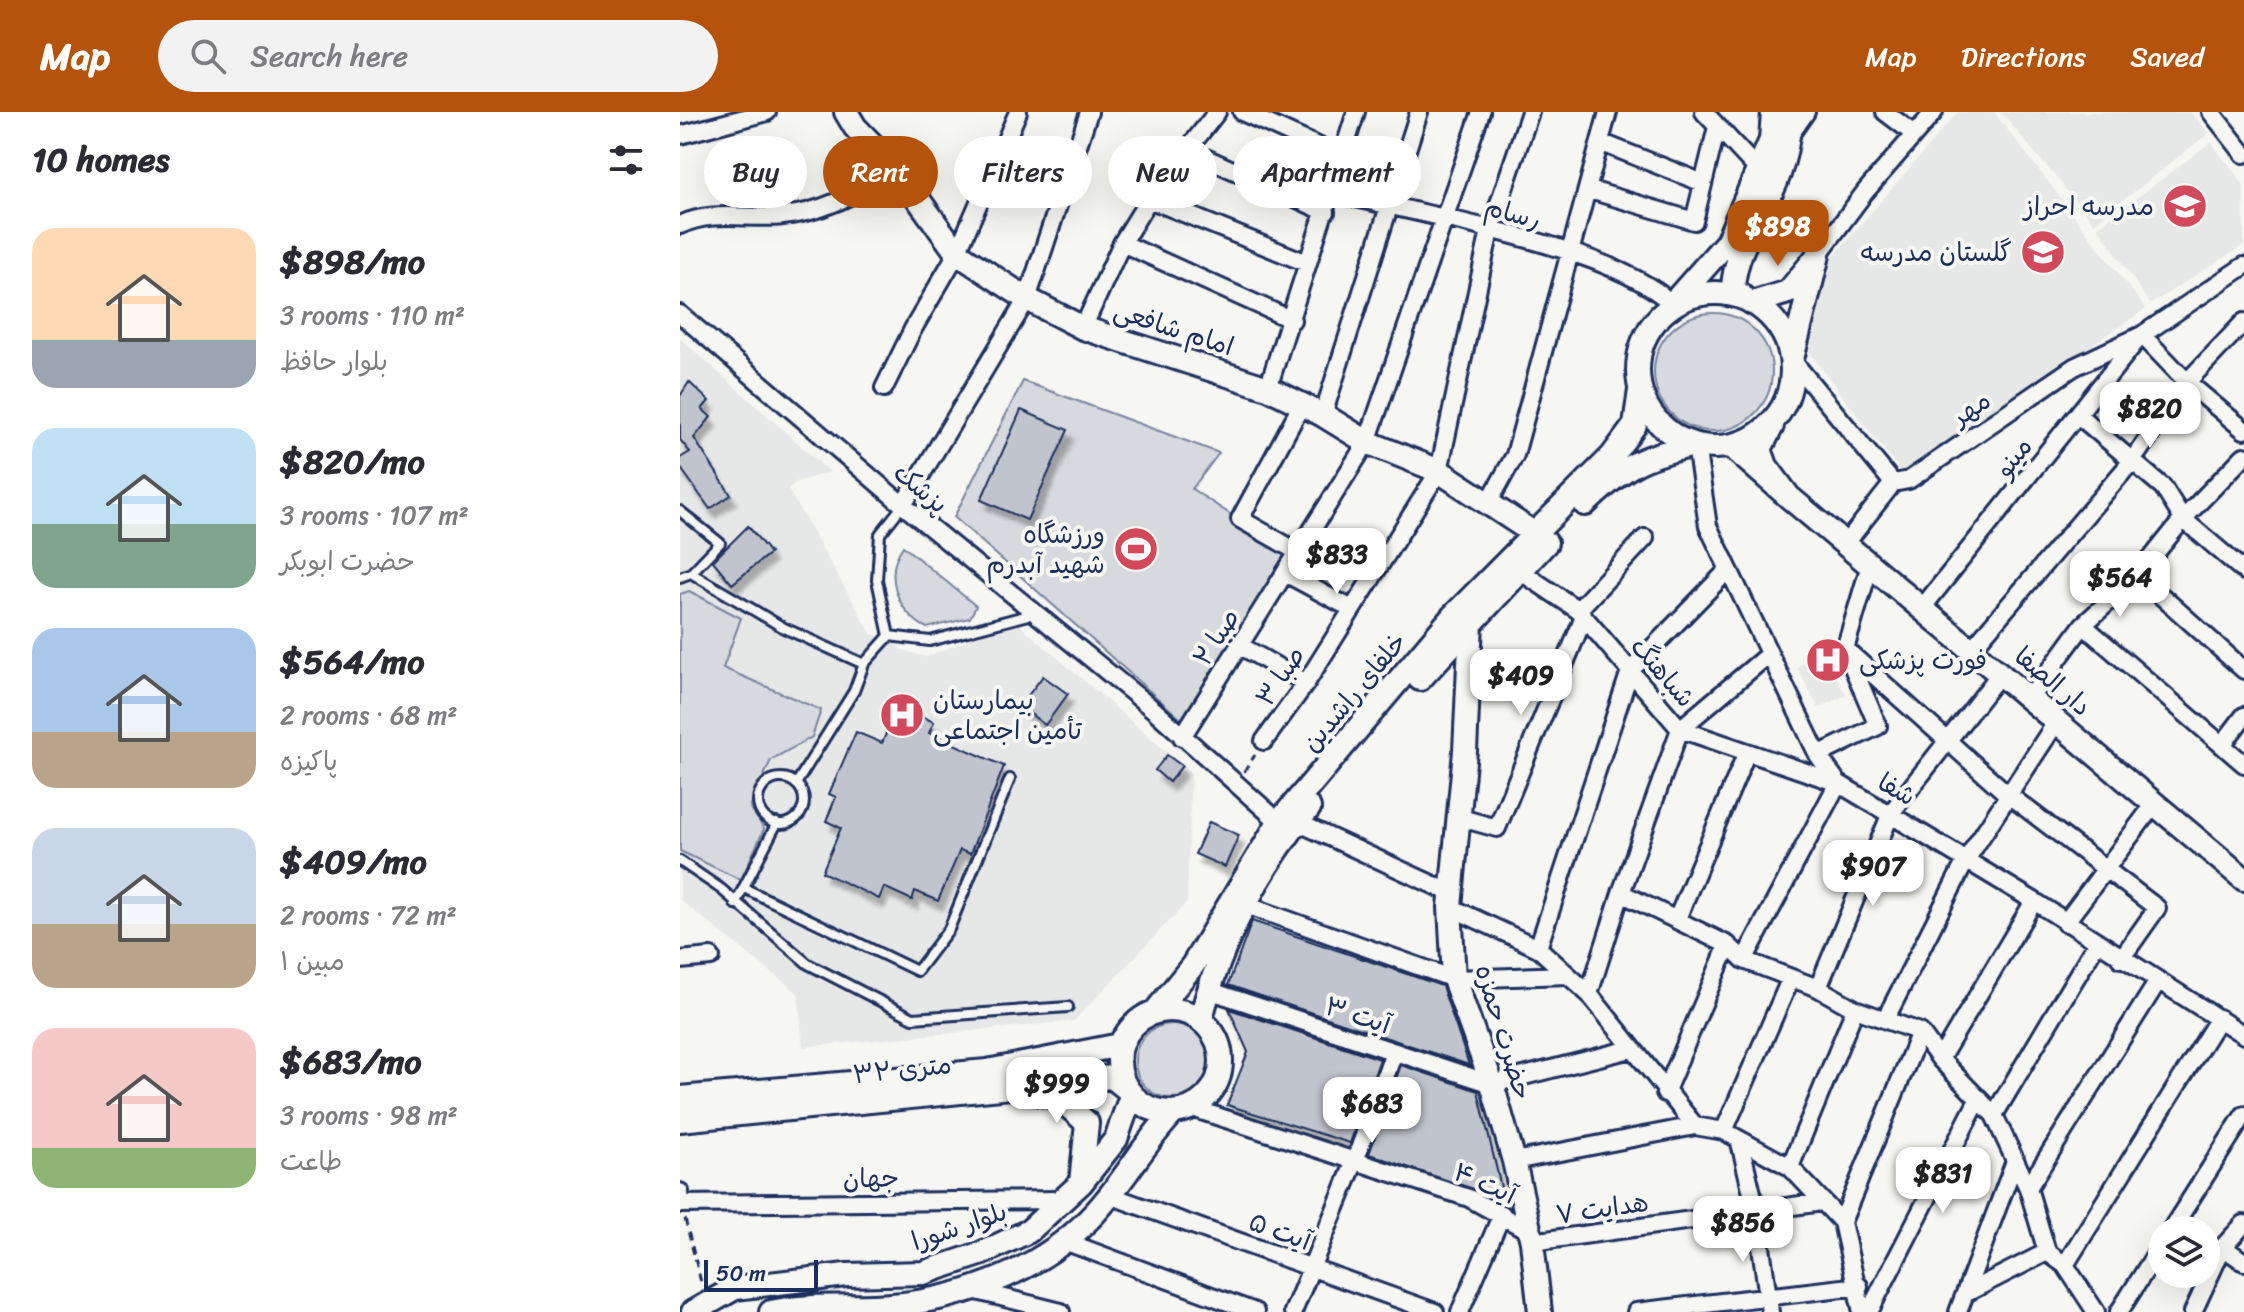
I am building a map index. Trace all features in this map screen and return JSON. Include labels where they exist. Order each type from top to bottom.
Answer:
[{"type":"main road","name":"امام شافعی","points":[[846,112],[864,136]]},
{"type":"main road","points":[[1773,112],[1771,140],[1727,242],[1645,337],[1638,363],[1640,390],[1655,419],[1681,439],[1696,445],[1731,446],[1756,436],[1776,418]]},
{"type":"main road","points":[[1790,112],[1789,137],[1773,188],[1735,265],[1733,288],[1777,324],[1792,360]]},
{"type":"main road","name":"امام شافعی","points":[[924,208],[957,253],[1027,299],[1083,328],[1268,388],[1323,415],[1367,442],[1439,471],[1535,534]]},
{"type":"main road","points":[[1672,304],[1713,293],[1748,301],[1788,292],[1818,255]]},
{"type":"main road","points":[[1789,497],[1766,466],[1760,449],[1790,388],[1792,360],[1818,255]]},
{"type":"main road","points":[[1735,265],[1741,280],[1762,293],[1788,292]]},
{"type":"main road","name":"خلفای راشدین","points":[[1156,1011],[1193,965],[1288,822],[1453,616],[1612,456],[1635,425],[1640,390]]},
{"type":"main road","name":"خلفای راشدین","points":[[1201,1019],[1208,990],[1288,822],[1471,622],[1625,466],[1666,451],[1696,445]]},
{"type":"main road","points":[[1731,446],[1789,497]]},
{"type":"main road","name":"دار الصفا","points":[[1789,497],[2244,879]]},
{"type":"main road","name":"حضرت حمزه","points":[[1471,622],[1451,900],[1454,979],[1492,1084],[1514,1161],[1530,1236],[1540,1312]]},
{"type":"main road","points":[[771,1312],[877,1306],[969,1289],[1005,1277],[1064,1241],[1109,1195],[1152,1134],[1183,1110],[1205,1099],[1221,1072],[1217,1040],[1201,1019],[1183,1011],[1156,1011],[1137,1022],[1123,1039],[1118,1055],[1129,1092],[1158,1111],[1183,1110]]},
{"type":"main road","name":"۳۲ متری","points":[[680,1120],[798,1098],[987,1071],[1120,1045],[1123,1039]]},
{"type":"main road","name":"۳۲ متری","points":[[680,1098],[798,1098],[1112,1077],[1129,1092]]},
{"type":"main road","points":[[1008,1086],[1059,1098],[1087,1123],[1081,1183]]},
{"type":"main road","name":"بلوار شورا","points":[[693,1312],[735,1288],[846,1275],[923,1273],[980,1254],[1029,1231],[1081,1183],[1116,1139],[1129,1092]]},
{"type":"street","points":[[680,135],[767,112]]},
{"type":"street","points":[[884,388],[913,329],[957,253],[1018,112]]},
{"type":"street","points":[[903,505],[1027,299],[1089,112]]},
{"type":"street","points":[[1199,136],[1217,112]]},
{"type":"street","points":[[1242,112],[1295,136]]},
{"type":"street","points":[[1349,136],[1356,112]]},
{"type":"street","points":[[1411,136],[1419,112]]},
{"type":"street","name":"صبا ۲","points":[[1182,737],[1367,442],[1481,112]]},
{"type":"street","points":[[1439,471],[1490,230],[1530,112]]},
{"type":"street","points":[[1489,502],[1515,455],[1590,190],[1608,112]]},
{"type":"street","points":[[1704,112],[1759,171]]},
{"type":"street","points":[[1789,137],[1806,112]]},
{"type":"street","points":[[1885,112],[1914,134]]},
{"type":"street","points":[[1818,255],[1934,112]]},
{"type":"street","points":[[2211,112],[2244,154]]},
{"type":"street","points":[[1590,190],[1694,221],[1717,127]]},
{"type":"street","points":[[1600,142],[1703,183]]},
{"type":"street","points":[[1217,163],[1326,212]]},
{"type":"street","points":[[680,225],[698,216],[783,216],[823,208]]},
{"type":"street","points":[[1083,328],[1122,243],[1143,208]]},
{"type":"street","points":[[1171,208],[1307,263]]},
{"type":"street","points":[[1268,388],[1327,208]]},
{"type":"street","points":[[1323,415],[1385,208]]},
{"type":"street","name":"رسام","points":[[1394,208],[1490,230],[1572,254],[1640,280],[1654,287],[1672,304]]},
{"type":"street","points":[[1122,243],[1292,320]]},
{"type":"street","points":[[2244,266],[2142,335],[2187,382],[2244,430]]},
{"type":"street","name":"پزشک","points":[[680,314],[903,505],[1037,613],[1235,785],[1288,822],[1451,900],[1538,948],[1589,994],[1665,1093],[1695,1126]]},
{"type":"street","points":[[1970,651],[2132,461],[2187,382],[2244,322]]},
{"type":"street","name":"مینو","points":[[1922,608],[2142,335]]},
{"type":"street","name":"مهر","points":[[1846,543],[1893,483],[1909,480],[2074,367],[2142,335]]},
{"type":"street","points":[[1792,360],[1893,483]]},
{"type":"street","points":[[1298,552],[1240,519],[1301,406]]},
{"type":"street","points":[[2078,415],[2163,487],[2183,519],[2244,571]]},
{"type":"street","name":"شفا","points":[[1696,445],[1708,526],[1818,755],[1838,783],[2242,1031]]},
{"type":"street","points":[[2029,699],[2083,625],[2138,575],[2183,519],[2244,456]]},
{"type":"street","name":"صبا ۳","points":[[1264,741],[1306,683],[1439,471]]},
{"type":"street","points":[[1457,817],[1497,828],[1581,614],[1645,538]]},
{"type":"street","points":[[1818,755],[1878,726],[1845,649],[1870,565]]},
{"type":"street","name":"شباهنگ","points":[[1520,571],[1581,614],[1680,729],[1838,783]]},
{"type":"street","points":[[1538,948],[1630,671],[1727,571]]},
{"type":"street","points":[[1287,574],[1352,609]]},
{"type":"street","points":[[2138,575],[2244,670]]},
{"type":"street","points":[[2083,625],[2244,764]]},
{"type":"street","points":[[1239,645],[1306,683]]},
{"type":"street","points":[[1845,649],[2006,793],[2157,908],[2121,959]]},
{"type":"street","points":[[1589,994],[1621,893],[1680,729],[1769,654]]},
{"type":"street","points":[[1818,988],[1891,813],[2000,674]]},
{"type":"street","points":[[2222,745],[2244,716]]},
{"type":"street","points":[[1886,1018],[1966,860],[2006,793],[2057,721]]},
{"type":"street","points":[[1677,919],[1747,752]]},
{"type":"street","points":[[1744,960],[1838,783]]},
{"type":"street","points":[[2065,923],[2155,803]]},
{"type":"street","points":[[1621,893],[1728,945],[1744,960],[1790,980],[1818,988],[1855,1009],[1920,1032],[1940,1059],[1994,1115],[2028,1188],[2047,1252],[2065,1265],[2096,1312]]},
{"type":"street","points":[[1940,1059],[2034,901]]},
{"type":"street","points":[[1246,905],[1454,979],[1568,975]]},
{"type":"street","points":[[1994,1115],[2096,944]]},
{"type":"street","points":[[1665,1093],[1728,945]]},
{"type":"street","points":[[680,960],[711,957]]},
{"type":"street","points":[[1724,1131],[1790,980]]},
{"type":"street","points":[[2028,1188],[2158,981]]},
{"type":"street","name":"آیت ۳","points":[[1208,990],[1492,1084]]},
{"type":"street","points":[[1790,1167],[1855,1009]]},
{"type":"street","points":[[2065,1265],[2219,1018]]},
{"type":"street","points":[[1842,1222],[1920,1032]]},
{"type":"street","points":[[1492,1084],[1631,1049]]},
{"type":"street","points":[[1293,1312],[1355,1161],[1394,1052]]},
{"type":"street","points":[[1869,1312],[1979,1098]]},
{"type":"street","name":"آیت ۴","points":[[1183,1110],[1469,1198],[1502,1214],[1530,1236]]},
{"type":"street","points":[[2180,1216],[2244,1115]]},
{"type":"street","points":[[1514,1161],[1695,1126],[1724,1131],[1740,1143],[1790,1167],[1842,1222],[1859,1286],[1862,1312]]},
{"type":"street","points":[[1740,1143],[1756,1210],[1768,1306]]},
{"type":"street","points":[[1958,1312],[2015,1161]]},
{"type":"street","name":"آیت ۵","points":[[1109,1195],[1435,1312]]},
{"type":"street","name":"جهان","points":[[681,1198],[1061,1200]]},
{"type":"street","name":"هدایت ۷","points":[[1530,1236],[1822,1202]]},
{"type":"street","points":[[1460,1312],[1502,1214]]},
{"type":"street","points":[[2193,1312],[2223,1247],[2244,1224]]},
{"type":"street","points":[[1064,1241],[1255,1312]]},
{"type":"street","points":[[2223,1247],[2244,1262]]},
{"type":"street","points":[[1966,1293],[2047,1252]]},
{"type":"street","points":[[2119,1312],[2148,1266]]},
{"type":"street","points":[[1636,1312],[1768,1306],[1859,1286]]},
{"type":"street","points":[[969,1289],[1061,1312]]},
{"type":"lane","points":[[889,636],[877,580],[880,534],[903,505]]},
{"type":"lane","points":[[680,511],[720,543],[691,573],[680,577]]},
{"type":"lane","points":[[691,573],[784,628],[864,664]]},
{"type":"lane","points":[[889,636],[930,641],[1037,613]]},
{"type":"lane","points":[[796,784],[854,691],[864,664],[889,636]]},
{"type":"lane","points":[[746,889],[917,971],[949,929],[1010,779]]},
{"type":"lane","points":[[775,780],[796,784],[804,797],[802,811],[791,822],[777,823],[760,810],[763,788],[775,780]]},
{"type":"lane","points":[[735,904],[746,889],[777,823]]},
{"type":"lane","points":[[680,861],[721,889],[808,964],[913,1018],[1068,1007]]},
{"type":"path","name":"صبا ۳","points":[[1235,785],[1264,741]]},
{"type":"path","points":[[681,1198],[702,1285]]},
{"type":"shaded area","points":[[1958,112],[1994,112],[2146,309],[1901,472],[1809,352],[1832,258]]},
{"type":"shaded area","points":[[2001,112],[2190,112],[2209,133],[2094,223]]},
{"type":"shaded area","name":"مدرسه احراز","points":[[2211,142],[2244,185],[2244,245],[2150,304],[2098,227]]},
{"type":"shaded area","points":[[1713,313],[1736,317],[1755,330],[1768,349],[1772,372],[1768,395],[1755,414],[1736,427],[1713,431],[1690,427],[1671,414],[1658,395],[1654,372],[1658,349],[1671,330],[1690,317]]},
{"type":"shaded area","name":"بیمارستان تأمین اجتماعی","points":[[680,338],[830,472],[796,482],[788,489],[872,635],[889,636],[900,649],[926,657],[1015,621],[1191,773],[1187,902],[1074,1021],[803,1047],[798,993],[680,900]]},
{"type":"shaded area","name":"ورزشگاه شهید آبدرم","points":[[1023,381],[1219,453],[1192,489],[1289,553],[1181,719],[954,517]]},
{"type":"shaded area","points":[[903,546],[976,606],[970,618],[927,628],[908,613],[896,592],[894,580],[897,557]]},
{"type":"shaded area","points":[[689,591],[741,618],[723,668],[821,710],[812,737],[771,760],[750,807],[764,829],[741,880],[680,851],[680,594]]},
{"type":"shaded area","points":[[1822,650],[1846,695],[1819,708],[1797,667]]},
{"type":"shaded area","points":[[1172,1024],[1186,1027],[1198,1035],[1206,1047],[1209,1061],[1206,1075],[1198,1087],[1186,1095],[1172,1098],[1158,1095],[1146,1087],[1138,1075],[1135,1061],[1138,1047],[1146,1035],[1158,1027]]},
{"type":"building","points":[[689,382],[709,401],[702,409],[711,417],[694,438],[731,495],[710,509],[680,467],[680,458],[690,452],[680,440],[680,396]]},
{"type":"building","points":[[1021,410],[1068,430],[1027,520],[981,500]]},
{"type":"building","points":[[748,526],[770,553],[732,584],[713,561]]},
{"type":"building","points":[[1043,676],[1068,694],[1045,725],[1020,706]]},
{"type":"building","points":[[898,706],[934,722],[929,733],[1004,766],[970,854],[960,850],[938,901],[915,891],[912,900],[884,887],[879,899],[822,872],[841,828],[826,821],[836,797],[829,794],[856,732],[882,743]]},
{"type":"building","points":[[1167,755],[1182,766],[1169,782],[1155,770]]},
{"type":"building","points":[[1209,822],[1239,835],[1225,867],[1195,854]]},
{"type":"building","points":[[1252,921],[1442,986],[1469,1065],[1228,985]]},
{"type":"building","points":[[1229,1009],[1380,1059],[1350,1143],[1227,1105],[1248,1052]]},
{"type":"building","points":[[1401,1065],[1478,1091],[1504,1200],[1369,1154]]},
{"type":"place","name":"مدرسه احراز","points":[[2185,206]]},
{"type":"place","name":"گلستان مدرسه","points":[[2043,252]]},
{"type":"place","name":"ورزشگاه شهید آبدرم","points":[[1136,549]]},
{"type":"place","name":"فورت پزشکی","points":[[1828,660]]},
{"type":"place","name":"بیمارستان تأمین اجتماعی","points":[[902,715]]}]
